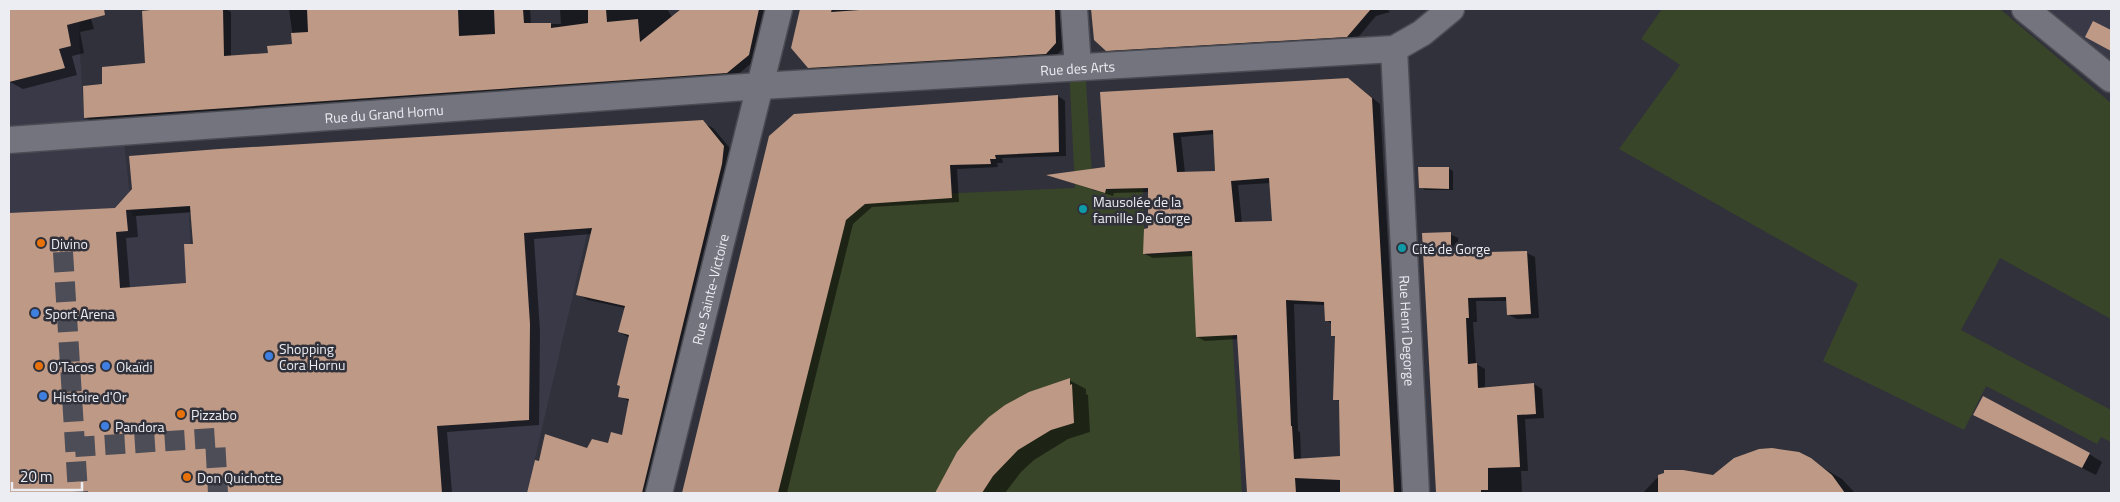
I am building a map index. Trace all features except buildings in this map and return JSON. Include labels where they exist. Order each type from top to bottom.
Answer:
[{"type":"street","name":"Rue Sainte-Victoire","points":[[659,493],[779,9]]},
{"type":"street","points":[[1074,9],[1078,67]]},
{"type":"street","points":[[1394,49],[1422,33],[1451,9]]},
{"type":"street","points":[[2025,9],[2111,79]]},
{"type":"street","name":"Rue des Arts","points":[[760,86],[1394,49]]},
{"type":"street","name":"Rue Henri Degorge","points":[[1394,49],[1416,493]]},
{"type":"street","name":"Rue du Grand Hornu","points":[[9,140],[760,86]]},
{"type":"shaded area","name":"Shopping Cora Hornu","points":[[9,9],[77,9],[80,22],[79,37],[84,118],[82,135],[123,132],[132,216],[189,213],[191,252],[588,230],[527,493],[9,493]]},
{"type":"shaded area","points":[[2042,9],[2111,9],[2111,67]]},
{"type":"green space","points":[[1662,9],[2000,9],[2111,103],[2111,319],[2000,258],[1961,330],[2111,410],[2111,442],[2101,437],[2097,444],[1986,386],[1964,430],[1823,361],[1858,284],[1619,149],[1680,65],[1641,39]]},
{"type":"green space","points":[[1069,67],[1085,67],[1093,191],[1143,188],[1145,255],[1192,252],[1197,333],[1232,331],[1242,493],[775,493],[841,227],[863,197],[1075,188]]},
{"type":"tunnel","points":[[63,252],[78,493]]},
{"type":"tunnel","points":[[75,447],[215,438],[218,493]]},
{"type":"place","name":"Mausolée de la famille De Gorge","points":[[1083,209]]},
{"type":"place","name":"Divino","points":[[41,243]]},
{"type":"place","name":"Cité de Gorge","points":[[1402,248]]},
{"type":"place","name":"Sport Arena","points":[[35,313]]},
{"type":"place","name":"Shopping Cora Hornu","points":[[269,356]]},
{"type":"place","name":"O'Tacos","points":[[39,366]]},
{"type":"place","name":"Okaïdi","points":[[106,366]]},
{"type":"place","name":"Histoire d'Or","points":[[43,396]]},
{"type":"place","name":"Pizzabo","points":[[181,414]]},
{"type":"place","name":"Pandora","points":[[105,426]]},
{"type":"place","name":"Don Quichotte","points":[[187,477]]}]
